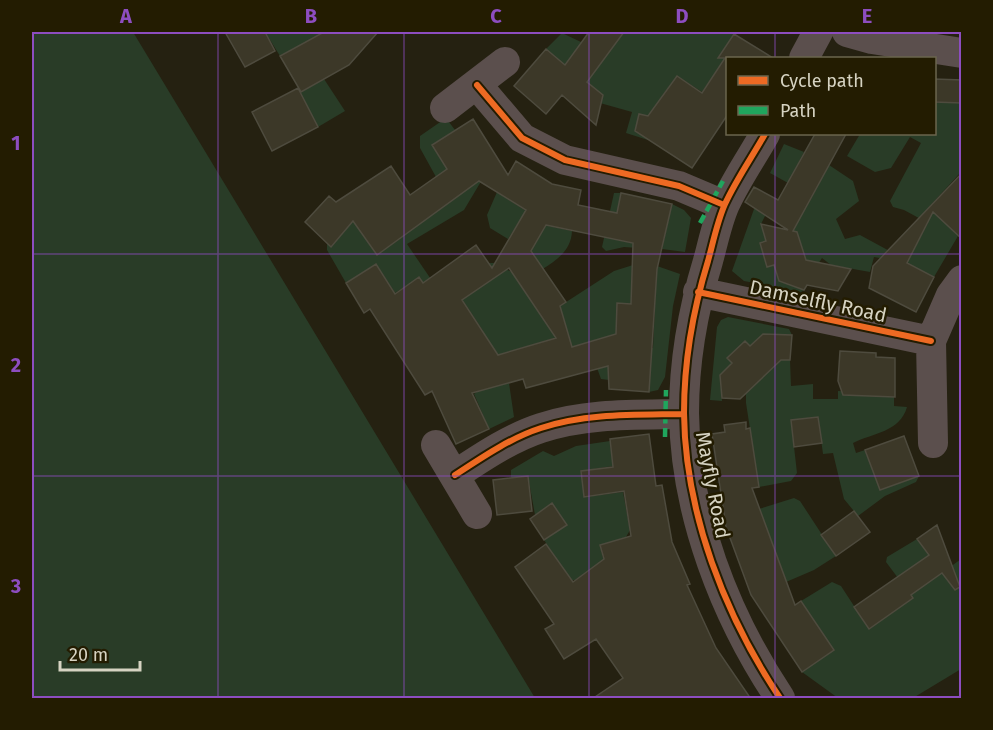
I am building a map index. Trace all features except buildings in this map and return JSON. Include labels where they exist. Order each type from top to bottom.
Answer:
[{"type":"street","points":[[805,57],[818,32]]},
{"type":"street","points":[[848,32],[872,39],[962,53]]},
{"type":"street","points":[[445,108],[477,86],[505,62]]},
{"type":"street","points":[[477,86],[522,138],[565,160],[679,186],[724,205]]},
{"type":"street","name":"Mayfly Road","points":[[764,135],[724,205],[699,292],[687,353],[684,414],[690,471],[713,568],[735,622],[780,699]]},
{"type":"street","points":[[933,443],[931,341],[951,295],[962,280]]},
{"type":"street","name":"Damselfly Road","points":[[699,292],[931,341]]},
{"type":"street","points":[[455,475],[491,452],[540,428],[588,417],[684,414]]},
{"type":"street","points":[[436,444],[477,514]]},
{"type":"green space","points":[[32,32],[133,32],[535,698],[32,698]]},
{"type":"green space","points":[[265,32],[325,32],[280,56]]},
{"type":"green space","points":[[612,32],[731,32],[734,34],[720,55],[726,61],[702,92],[677,76],[662,96],[660,122],[648,140],[626,133],[632,112],[600,103],[599,93],[579,74],[562,96],[544,80],[546,49],[562,33],[581,42],[604,58],[619,37]]},
{"type":"green space","points":[[324,79],[345,111],[318,127],[273,101],[301,92]]},
{"type":"green space","points":[[936,103],[961,103],[961,172],[929,207],[958,236],[934,277],[898,261],[874,257],[870,272],[831,265],[822,258],[815,269],[799,261],[804,254],[797,232],[790,233],[796,211],[806,208],[829,165],[853,181],[859,201],[836,219],[845,239],[860,235],[908,261],[928,223],[904,210],[893,207],[890,201],[921,143],[910,137],[891,168],[875,172],[847,156],[859,135],[936,135]]},
{"type":"green space","points":[[446,118],[455,130],[432,145],[441,160],[495,158],[464,210],[407,244],[471,338],[483,331],[462,299],[497,275],[489,263],[495,263],[517,275],[535,224],[522,217],[508,239],[490,228],[487,215],[497,192],[549,226],[572,231],[570,241],[560,256],[519,283],[543,317],[614,271],[633,265],[631,300],[655,301],[657,266],[680,274],[673,306],[665,377],[658,390],[649,392],[651,352],[609,380],[601,379],[588,343],[576,347],[584,373],[580,373],[568,334],[501,354],[509,383],[514,417],[489,429],[474,394],[496,378],[448,381],[419,278],[395,293],[376,264],[346,283],[327,250],[327,242],[332,246],[354,220],[377,255],[400,239],[385,217],[436,177],[420,148],[420,136]],"holes":[[[618,304],[655,305],[653,348],[617,347]]]},
{"type":"green space","points":[[784,144],[804,152],[788,183],[770,173]]},
{"type":"green space","points":[[614,193],[621,193],[617,213],[638,248],[624,247],[606,251],[602,247]]},
{"type":"green space","points":[[759,195],[774,198],[761,224],[766,241],[760,244],[767,266],[774,265],[780,281],[804,290],[801,292],[744,281],[732,271]]},
{"type":"green space","points":[[672,204],[684,210],[691,218],[685,252],[662,249]]},
{"type":"green space","points":[[728,317],[789,329],[792,335],[763,334],[750,346],[745,341],[728,358],[732,363],[720,375],[722,401],[710,400],[717,327],[721,320]]},
{"type":"green space","points":[[770,360],[790,360],[791,386],[813,384],[813,399],[838,399],[838,391],[875,392],[875,397],[894,397],[894,406],[907,407],[892,427],[853,443],[856,453],[865,450],[880,490],[919,476],[916,482],[885,496],[858,516],[844,499],[833,453],[823,454],[818,417],[791,420],[797,473],[791,481],[759,487],[746,403],[746,384],[754,386],[771,369]]},
{"type":"green space","points":[[610,441],[613,466],[581,471],[585,497],[623,492],[630,530],[626,537],[600,546],[620,626],[598,642],[595,640],[597,565],[575,580],[571,580],[544,540],[566,525],[552,504],[535,515],[528,476],[511,478],[511,470],[543,451],[554,456],[576,446]]},
{"type":"green space","points":[[794,498],[800,501],[836,556],[814,570],[786,582],[759,509]]},
{"type":"green space","points":[[917,539],[942,573],[961,559],[961,669],[913,698],[838,698],[802,672],[801,601],[832,582],[841,586],[869,629],[913,598],[886,562],[887,557]]},
{"type":"marked path","points":[[700,223],[723,181]]},
{"type":"marked path","points":[[665,437],[666,390]]},
{"type":"cycle path","points":[[477,85],[522,138],[565,160],[679,186],[724,205]]},
{"type":"cycle path","points":[[764,135],[729,195],[717,225],[690,336],[684,413],[686,451],[692,488],[700,526],[712,562],[742,633],[780,698]]},
{"type":"cycle path","points":[[698,292],[931,341]]},
{"type":"cycle path","points":[[455,475],[518,437],[558,423],[594,417],[684,414]]}]
